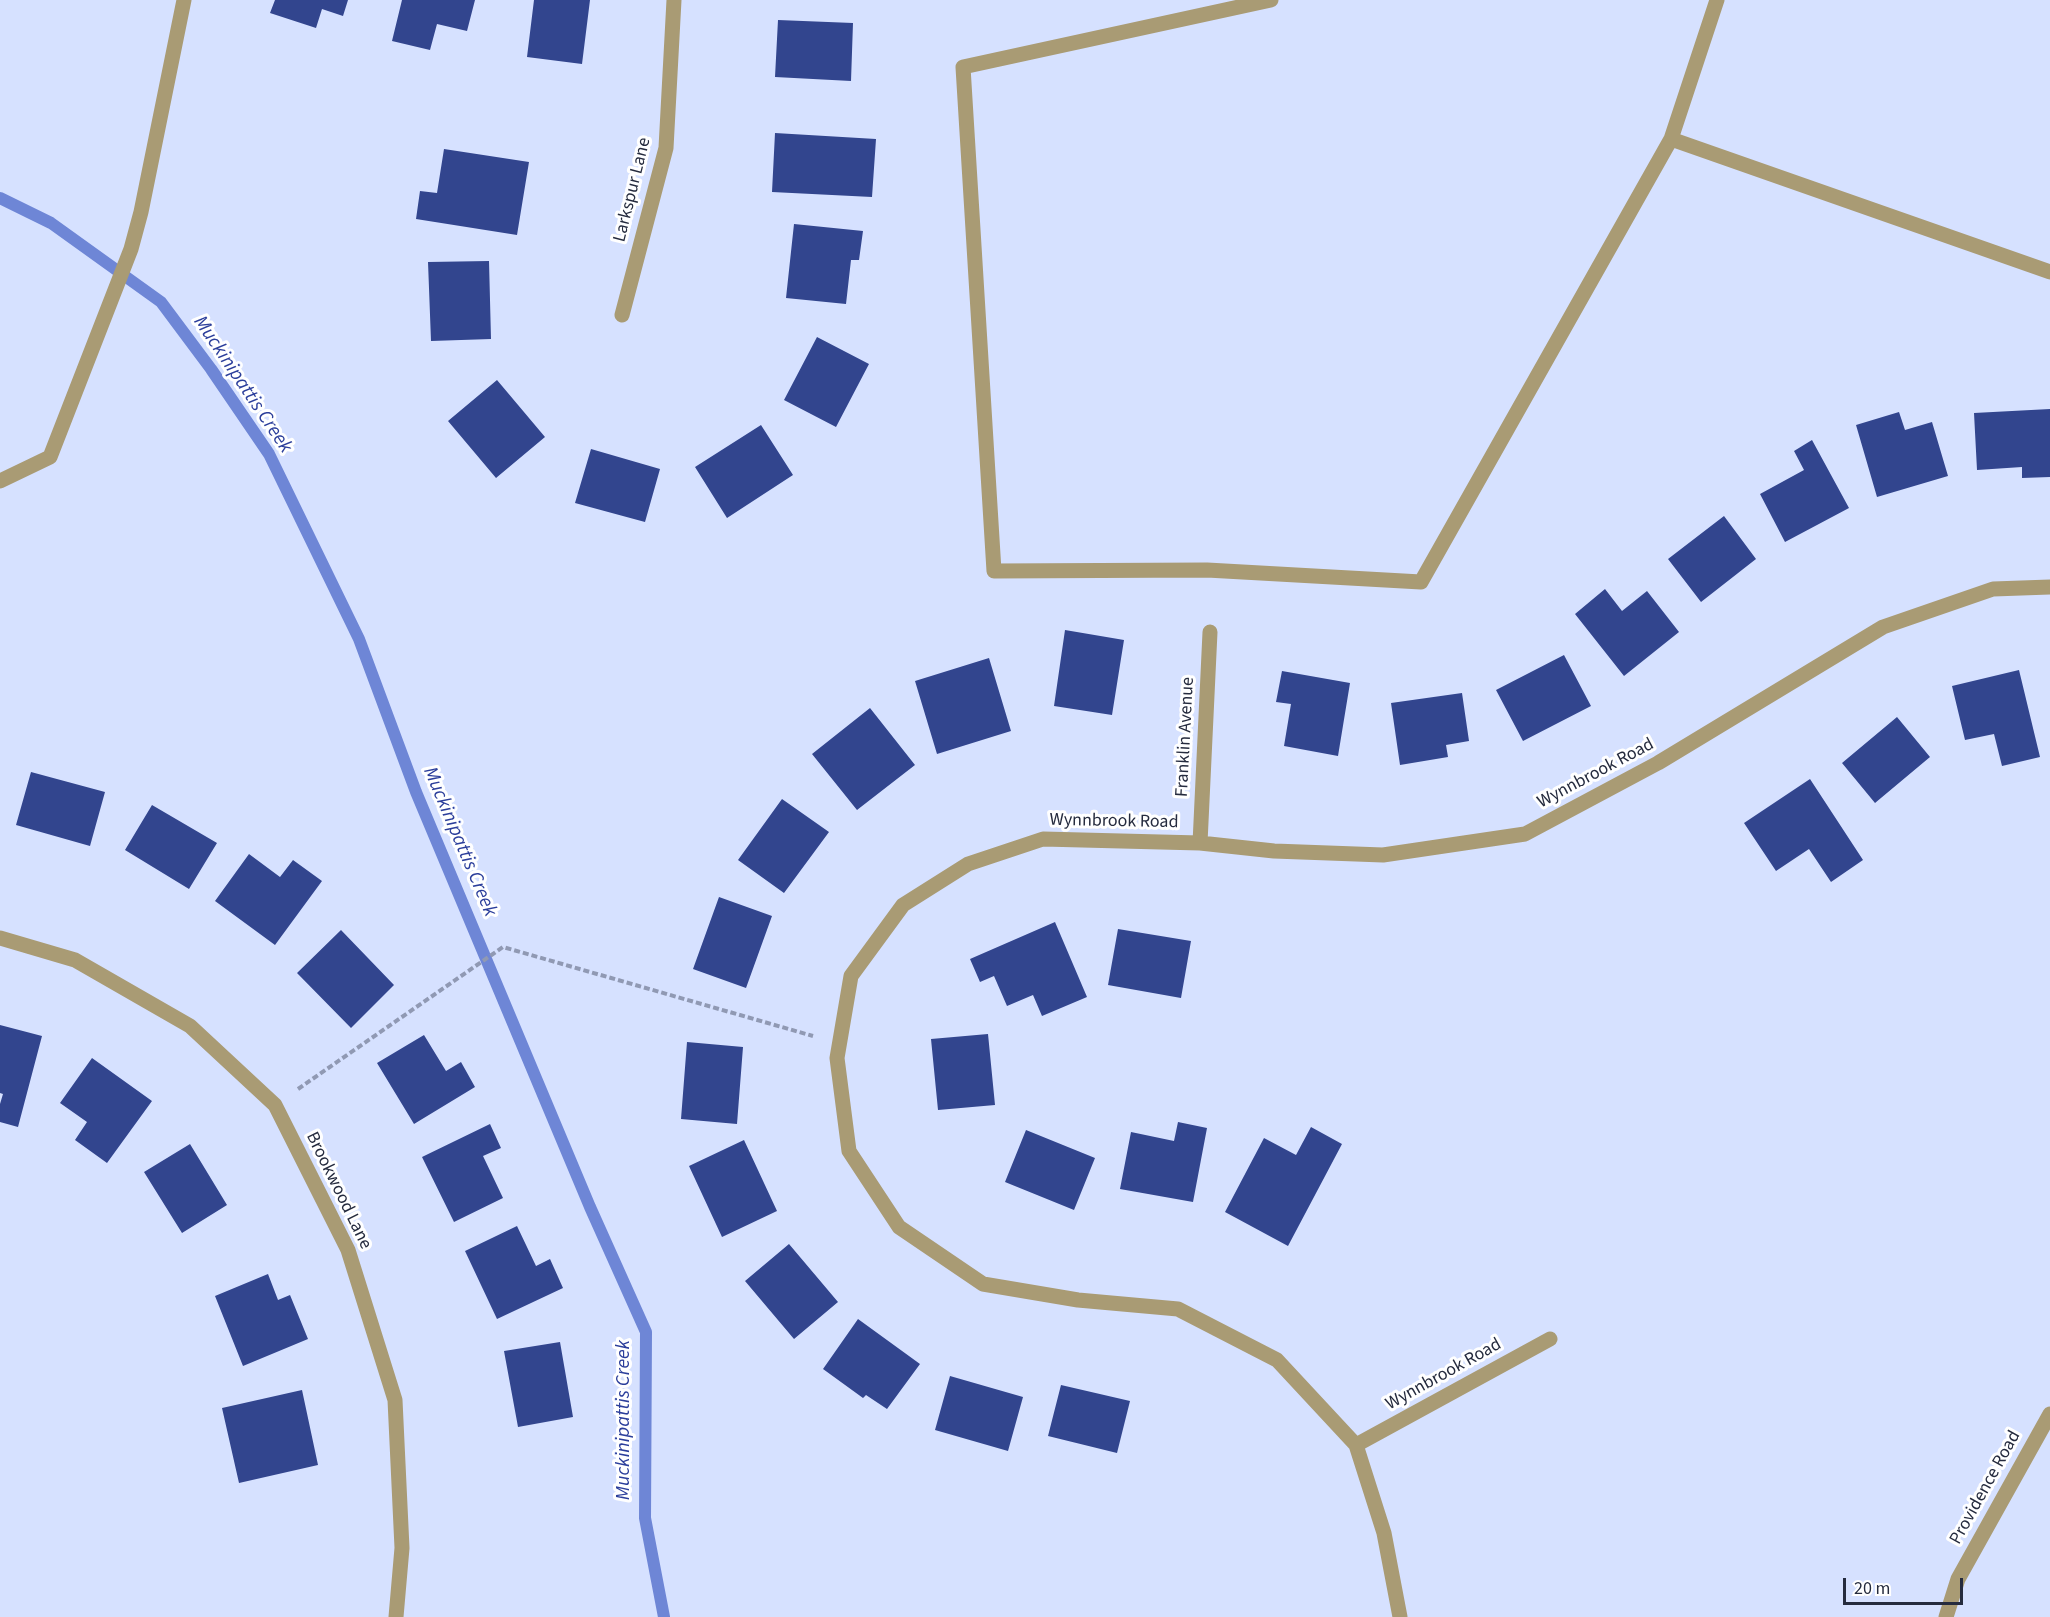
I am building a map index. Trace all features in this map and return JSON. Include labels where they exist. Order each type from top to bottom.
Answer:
[{"type":"street","points":[[0,482],[50,457],[131,249],[141,212],[184,0]]},
{"type":"street","name":"Larkspur Lane","points":[[622,315],[666,148],[674,0]]},
{"type":"street","points":[[1271,0],[963,67],[994,571],[1207,570],[1421,582],[1671,139],[1716,0]]},
{"type":"street","points":[[1671,139],[2050,272]]},
{"type":"street","name":"Wynnbrook Road","points":[[1400,1617],[1384,1533],[1356,1445],[1277,1360],[1178,1309],[1078,1300],[983,1284],[899,1227],[849,1151],[837,1058],[850,976],[903,905],[968,864],[1044,839],[1200,843],[1274,851],[1383,855],[1525,834],[1658,764],[1883,627],[1993,589],[2050,587]]},
{"type":"street","name":"Franklin Avenue","points":[[1200,843],[1210,632]]},
{"type":"street","name":"Brookwood Lane","points":[[0,938],[75,960],[190,1026],[275,1105],[348,1250],[395,1400],[402,1548],[396,1617]]},
{"type":"street","name":"Wynnbrook Road","points":[[1356,1445],[1550,1339]]},
{"type":"street","name":"Providence Road","points":[[1946,1617],[1958,1579],[2050,1414]]},
{"type":"path","points":[[275,1105],[503,947],[840,1043]]},
{"type":"building","points":[[275,0],[348,0],[343,16],[322,9],[316,28],[270,13]]},
{"type":"building","points":[[402,0],[475,0],[467,31],[437,24],[430,50],[392,41]]},
{"type":"building","points":[[534,0],[590,0],[582,64],[527,57]]},
{"type":"building","points":[[778,20],[853,23],[851,81],[775,77]]},
{"type":"building","points":[[775,133],[876,139],[872,197],[772,192]]},
{"type":"building","points":[[444,149],[529,162],[517,235],[416,219],[420,191],[437,193]]},
{"type":"building","points":[[794,224],[863,231],[859,260],[851,260],[846,304],[786,298]]},
{"type":"building","points":[[489,261],[491,339],[431,341],[428,262]]},
{"type":"building","points":[[817,337],[869,364],[836,427],[784,400]]},
{"type":"building","points":[[497,380],[545,437],[496,478],[448,421]]},
{"type":"building","points":[[2050,409],[2050,477],[2022,478],[2022,467],[1977,470],[1974,413]]},
{"type":"building","points":[[1899,412],[1905,430],[1932,422],[1948,476],[1877,497],[1856,425]]},
{"type":"building","points":[[761,425],[793,475],[727,518],[695,467]]},
{"type":"building","points":[[1812,440],[1849,508],[1785,542],[1760,494],[1804,470],[1794,451]]},
{"type":"building","points":[[591,449],[660,469],[645,522],[575,503]]},
{"type":"building","points":[[1724,516],[1756,559],[1701,602],[1668,559]]},
{"type":"building","points":[[1605,589],[1622,611],[1647,591],[1679,632],[1624,676],[1575,614]]},
{"type":"building","points":[[1065,630],[1124,640],[1112,715],[1054,706]]},
{"type":"building","points":[[1564,655],[1591,706],[1523,741],[1496,690]]},
{"type":"building","points":[[989,658],[1011,731],[937,754],[915,681]]},
{"type":"building","points":[[2019,670],[2040,757],[2002,766],[1994,734],[1965,740],[1952,686]]},
{"type":"building","points":[[1282,671],[1350,683],[1338,756],[1284,746],[1291,704],[1276,702]]},
{"type":"building","points":[[1462,693],[1469,741],[1446,745],[1448,757],[1400,765],[1391,703]]},
{"type":"building","points":[[870,708],[915,765],[857,810],[812,754]]},
{"type":"building","points":[[1897,717],[1930,757],[1875,803],[1842,763]]},
{"type":"building","points":[[31,772],[105,792],[90,846],[16,825]]},
{"type":"building","points":[[1810,779],[1863,860],[1831,882],[1809,849],[1776,871],[1744,823]]},
{"type":"building","points":[[782,799],[829,832],[784,893],[738,860]]},
{"type":"building","points":[[152,805],[217,843],[189,889],[125,850]]},
{"type":"building","points":[[249,854],[280,877],[293,860],[322,881],[275,945],[215,901]]},
{"type":"building","points":[[719,897],[772,916],[746,988],[693,969]]},
{"type":"building","points":[[1055,922],[1087,997],[1042,1016],[1033,995],[1007,1006],[994,976],[980,982],[970,959]]},
{"type":"building","points":[[1118,929],[1191,941],[1181,998],[1108,985]]},
{"type":"building","points":[[341,930],[394,985],[351,1028],[297,973]]},
{"type":"building","points":[[0,1025],[42,1036],[18,1127],[0,1122],[0,1104],[3,1094],[0,1093]]},
{"type":"building","points":[[988,1034],[995,1105],[938,1110],[931,1039]]},
{"type":"building","points":[[424,1035],[446,1071],[461,1062],[475,1087],[414,1124],[377,1063]]},
{"type":"building","points":[[687,1042],[743,1047],[737,1124],[681,1119]]},
{"type":"building","points":[[92,1058],[152,1101],[107,1163],[75,1140],[87,1122],[60,1103]]},
{"type":"building","points":[[1178,1122],[1207,1128],[1193,1202],[1120,1189],[1131,1132],[1174,1141]]},
{"type":"building","points":[[490,1124],[501,1148],[483,1156],[503,1198],[454,1222],[422,1157]]},
{"type":"building","points":[[1311,1127],[1342,1144],[1288,1246],[1225,1212],[1264,1138],[1296,1155]]},
{"type":"building","points":[[1026,1130],[1095,1158],[1074,1210],[1005,1182]]},
{"type":"building","points":[[744,1140],[777,1211],[722,1237],[689,1166]]},
{"type":"building","points":[[190,1144],[227,1205],[182,1233],[144,1172]]},
{"type":"building","points":[[517,1226],[536,1266],[550,1259],[563,1288],[497,1319],[465,1251]]},
{"type":"building","points":[[789,1244],[838,1302],[794,1339],[745,1281]]},
{"type":"building","points":[[268,1274],[278,1300],[290,1295],[308,1339],[243,1366],[215,1296]]},
{"type":"building","points":[[858,1319],[920,1364],[887,1409],[866,1395],[863,1398],[823,1369]]},
{"type":"building","points":[[560,1342],[573,1417],[518,1427],[504,1351]]},
{"type":"building","points":[[950,1376],[1023,1397],[1008,1451],[935,1430]]},
{"type":"building","points":[[1061,1385],[1130,1401],[1117,1453],[1048,1436]]},
{"type":"building","points":[[302,1390],[318,1465],[239,1483],[222,1408]]},
{"type":"waterway","name":"Muckinipattis Creek","points":[[0,198],[51,223],[161,302],[211,369],[269,454],[359,639],[416,792],[590,1207],[646,1332],[645,1518],[664,1617]]}]
